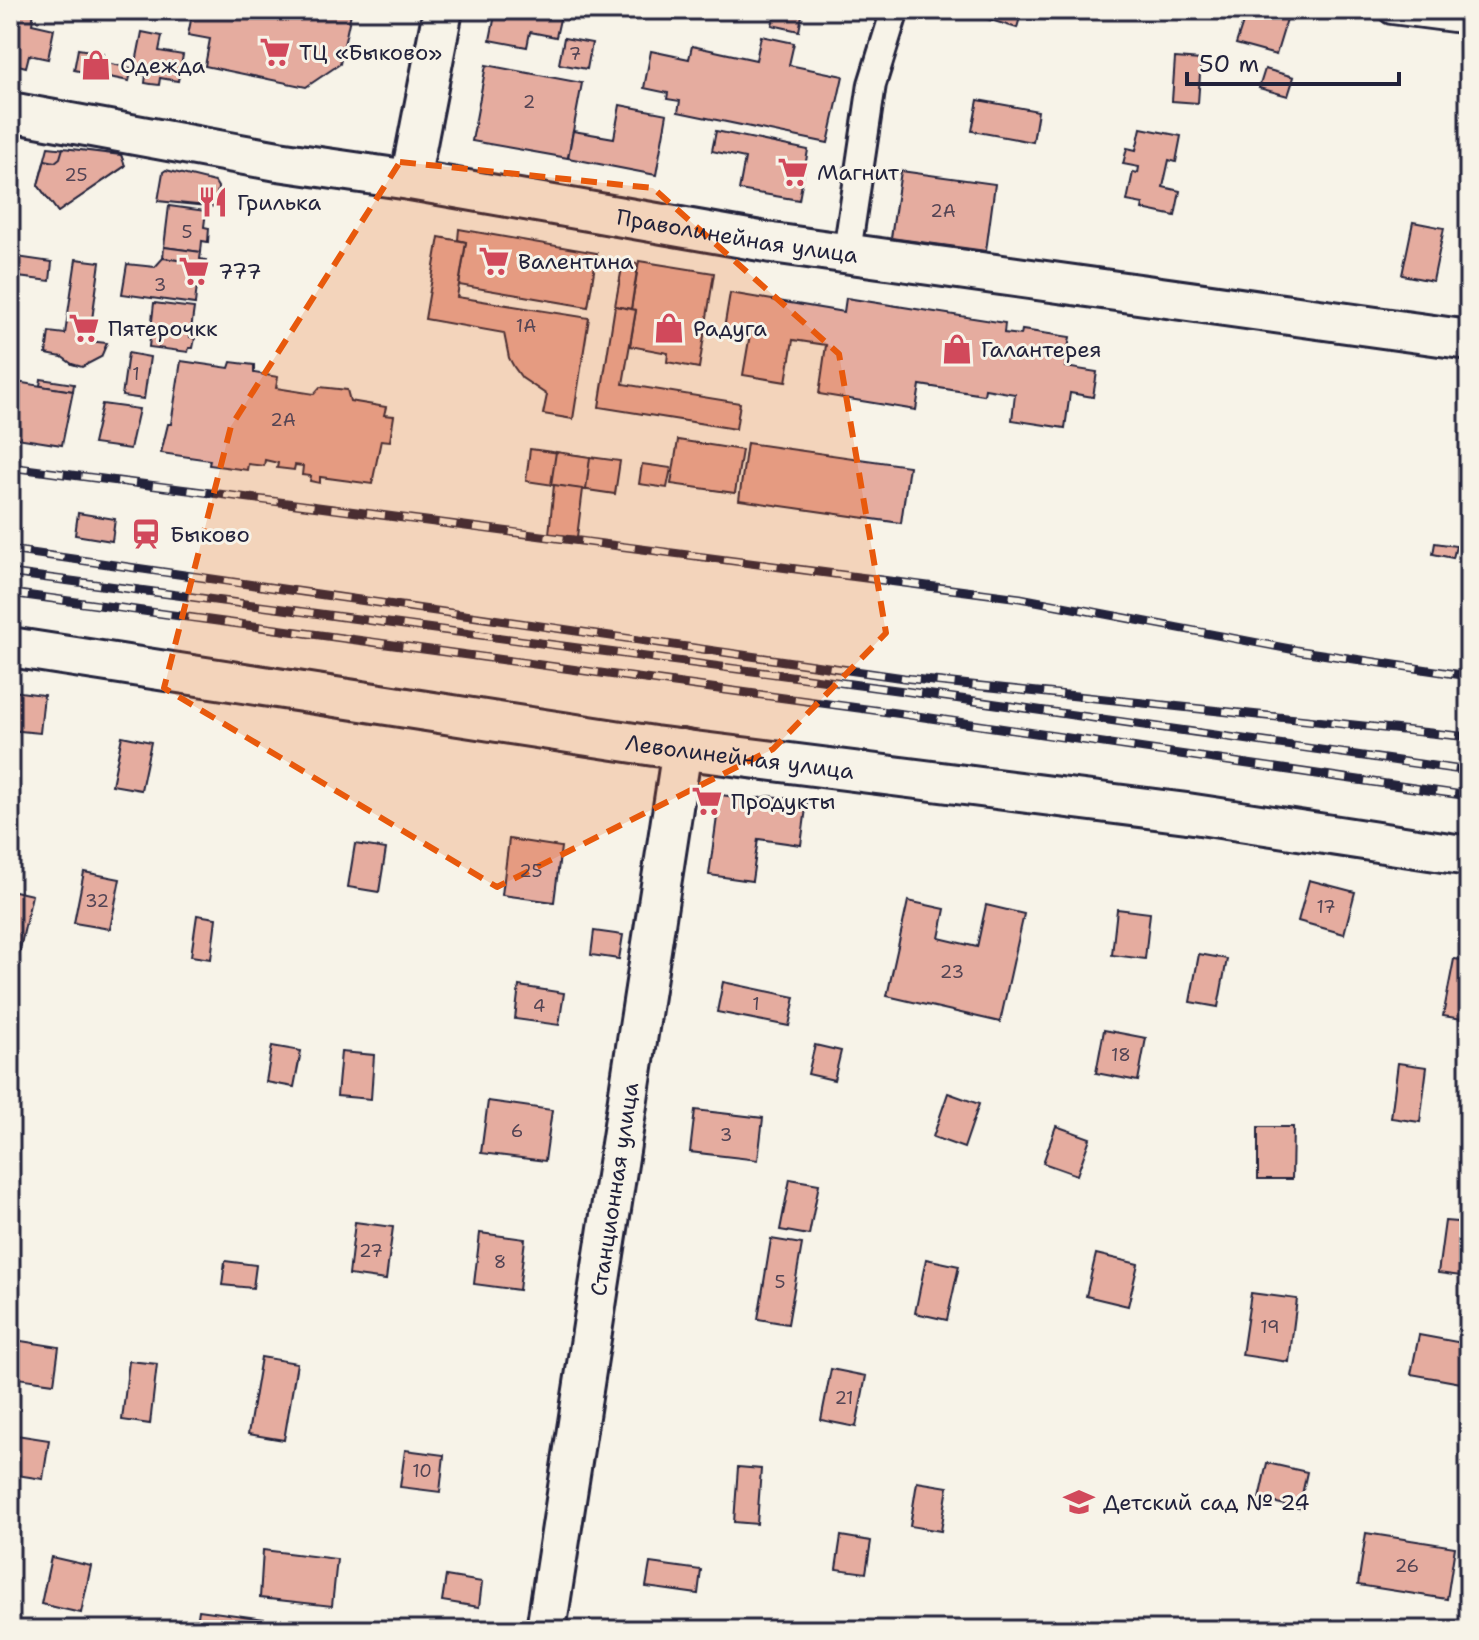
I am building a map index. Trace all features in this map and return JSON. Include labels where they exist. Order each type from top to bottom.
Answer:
[{"type":"main road","points":[[410,180],[443,10]]},
{"type":"main road","name":"Праволинейная улица","points":[[10,112],[278,161],[410,180],[772,243],[1469,340]]},
{"type":"main road","name":"Леволинейная улица","points":[[10,647],[682,749],[1187,813],[1469,856]]},
{"type":"main road","name":"Станционная улица","points":[[546,1630],[682,749]]},
{"type":"street","points":[[847,252],[872,84],[895,10]]},
{"type":"street","points":[[1392,10],[1469,20]]},
{"type":"highlighted area","points":[[400,162],[653,188],[839,354],[886,633],[773,749],[497,887],[164,688],[231,426]]},
{"type":"building","points":[[10,10],[34,12],[32,24],[54,29],[48,59],[29,55],[26,67],[10,63]]},
{"type":"building","name":"ТЦ «Быково»","points":[[193,10],[336,10],[351,13],[340,64],[306,87],[205,66],[210,39],[188,35]]},
{"type":"building","points":[[496,10],[562,10],[556,37],[530,32],[527,47],[490,40]]},
{"type":"building","points":[[776,10],[803,10],[799,31],[772,25]]},
{"type":"building","points":[[986,10],[1022,10],[1017,28],[984,18]]},
{"type":"building","points":[[1247,10],[1287,19],[1276,55],[1236,44]]},
{"type":"building","points":[[142,32],[162,36],[159,51],[183,55],[178,81],[160,78],[159,85],[145,83],[146,75],[134,73]]},
{"type":"building","points":[[761,36],[794,43],[789,65],[843,76],[828,143],[678,112],[680,101],[667,99],[668,93],[644,88],[651,51],[689,59],[692,46],[756,60]]},
{"type":"building","points":[[564,38],[592,43],[587,69],[559,64]]},
{"type":"building","name":"Одежда","points":[[78,49],[103,53],[101,62],[132,68],[129,81],[74,70]]},
{"type":"building","points":[[1175,58],[1201,60],[1198,103],[1172,101]]},
{"type":"building","points":[[486,65],[582,83],[568,158],[472,141]]},
{"type":"building","points":[[1265,69],[1294,77],[1288,96],[1259,88]]},
{"type":"building","points":[[978,100],[1038,111],[1033,142],[972,131]]},
{"type":"building","points":[[620,105],[667,114],[656,175],[568,158],[573,131],[614,138]]},
{"type":"building","points":[[1141,128],[1181,136],[1176,162],[1169,160],[1163,187],[1180,191],[1175,216],[1142,209],[1143,204],[1127,201],[1133,172],[1138,173],[1139,167],[1123,164],[1127,148],[1136,150]]},
{"type":"building","points":[[716,131],[808,150],[799,200],[739,190],[745,158],[712,151]]},
{"type":"building","points":[[48,147],[121,155],[125,166],[58,212],[38,185]]},
{"type":"building","points":[[63,148],[121,155],[125,166],[58,212],[38,185],[45,160],[55,162]]},
{"type":"building","points":[[166,170],[215,182],[218,187],[216,207],[158,201],[163,172]]},
{"type":"building","points":[[901,171],[995,184],[986,251],[891,238]]},
{"type":"building","points":[[169,206],[206,211],[204,227],[209,228],[208,242],[202,241],[201,252],[164,247]]},
{"type":"building","points":[[1413,222],[1444,228],[1433,281],[1402,275]]},
{"type":"building","points":[[459,229],[597,253],[588,307],[459,285],[466,242],[458,240]]},
{"type":"building","points":[[439,237],[466,242],[457,297],[589,318],[573,419],[543,414],[547,395],[522,378],[514,367],[504,333],[425,319]]},
{"type":"building","points":[[164,247],[201,252],[200,259],[206,260],[205,268],[199,267],[199,263],[163,258]]},
{"type":"building","points":[[10,256],[52,262],[50,281],[10,276]]},
{"type":"building","points":[[163,258],[199,263],[199,267],[205,268],[204,275],[198,275],[195,304],[122,294],[127,264],[155,267]]},
{"type":"building","points":[[76,259],[100,262],[89,341],[107,343],[101,357],[82,367],[62,357],[46,354],[49,332],[65,334]]},
{"type":"building","name":"Радуга","points":[[639,261],[714,273],[699,368],[667,362],[668,353],[630,346],[636,310],[631,309]]},
{"type":"building","points":[[623,262],[638,264],[631,309],[615,306]]},
{"type":"building","points":[[730,293],[844,312],[846,298],[1005,323],[1004,333],[1021,335],[1022,330],[1070,337],[1065,367],[1097,372],[1093,397],[1070,393],[1065,428],[1012,420],[1015,394],[985,389],[984,395],[920,385],[916,410],[819,394],[826,345],[793,340],[786,382],[743,375],[750,334],[724,329]]},
{"type":"building","points":[[154,303],[194,308],[190,337],[195,338],[193,348],[189,348],[188,352],[149,347]]},
{"type":"building","points":[[615,306],[636,310],[623,384],[740,403],[736,429],[599,407]]},
{"type":"building","points":[[128,353],[150,357],[144,399],[122,396]]},
{"type":"building","name":"Быково","points":[[181,361],[229,368],[231,362],[254,365],[254,373],[278,377],[276,388],[314,394],[320,387],[347,390],[350,401],[386,407],[384,415],[394,416],[390,441],[381,440],[372,484],[320,477],[320,483],[310,481],[311,476],[302,475],[303,466],[295,465],[294,470],[277,468],[278,463],[265,460],[264,466],[248,464],[247,470],[209,465],[210,460],[161,453],[168,424],[171,424]]},
{"type":"building","points":[[41,379],[74,384],[73,391],[40,386]]},
{"type":"building","points":[[10,381],[73,391],[62,445],[10,437]]},
{"type":"building","points":[[102,404],[139,409],[130,449],[93,444]]},
{"type":"building","points":[[678,440],[742,450],[735,493],[671,484]]},
{"type":"building","points":[[747,443],[909,466],[901,523],[739,500]]},
{"type":"building","points":[[530,449],[620,461],[615,494],[526,481]]},
{"type":"building","points":[[556,452],[590,457],[586,490],[551,485]]},
{"type":"building","points":[[642,464],[671,468],[667,488],[639,484]]},
{"type":"building","points":[[554,485],[583,489],[577,537],[549,534]]},
{"type":"building","points":[[78,513],[115,519],[112,541],[75,535]]},
{"type":"building","points":[[1435,543],[1456,546],[1453,558],[1433,554]]},
{"type":"building","points":[[12,691],[44,695],[40,733],[10,730]]},
{"type":"building","points":[[122,736],[151,742],[141,790],[112,785]]},
{"type":"building","points":[[720,795],[754,799],[770,796],[807,801],[801,845],[758,839],[752,881],[709,875]]},
{"type":"building","points":[[509,839],[561,847],[554,902],[502,895]]},
{"type":"building","points":[[355,844],[386,849],[379,892],[348,887]]},
{"type":"building","points":[[84,872],[120,879],[110,929],[74,923]]},
{"type":"building","points":[[1309,880],[1355,892],[1344,934],[1298,921]]},
{"type":"building","points":[[10,890],[32,895],[16,967],[10,966]]},
{"type":"building","points":[[908,901],[945,909],[939,938],[977,947],[986,905],[1024,914],[1000,1022],[887,996]]},
{"type":"building","points":[[1117,909],[1150,913],[1145,959],[1112,955]]},
{"type":"building","points":[[197,915],[216,918],[211,959],[191,956]]},
{"type":"building","points":[[594,931],[623,935],[619,959],[591,955]]},
{"type":"building","points":[[1199,954],[1227,959],[1218,1007],[1190,1002]]},
{"type":"building","points":[[1454,959],[1469,961],[1469,1020],[1443,1016]]},
{"type":"building","points":[[723,982],[795,997],[789,1026],[717,1012]]},
{"type":"building","points":[[519,986],[564,993],[559,1025],[515,1019]]},
{"type":"building","points":[[1104,1030],[1146,1038],[1138,1081],[1096,1073]]},
{"type":"building","points":[[815,1045],[841,1051],[834,1080],[808,1074]]},
{"type":"building","points":[[272,1046],[301,1051],[294,1087],[266,1082]]},
{"type":"building","points":[[341,1052],[374,1055],[371,1099],[337,1096]]},
{"type":"building","points":[[1398,1063],[1427,1067],[1420,1122],[1391,1118]]},
{"type":"building","points":[[948,1093],[979,1104],[964,1148],[933,1137]]},
{"type":"building","points":[[488,1101],[552,1110],[545,1161],[481,1153]]},
{"type":"building","points":[[695,1110],[763,1118],[758,1160],[690,1152]]},
{"type":"building","points":[[1056,1126],[1090,1138],[1077,1175],[1043,1163]]},
{"type":"building","points":[[1258,1127],[1293,1127],[1292,1179],[1258,1179]]},
{"type":"building","points":[[790,1179],[819,1184],[809,1235],[780,1230]]},
{"type":"building","points":[[1445,1221],[1469,1223],[1469,1277],[1438,1273]]},
{"type":"building","points":[[355,1222],[393,1227],[386,1280],[349,1275]]},
{"type":"building","points":[[480,1233],[525,1239],[519,1290],[474,1284]]},
{"type":"building","points":[[771,1239],[802,1244],[788,1324],[758,1319]]},
{"type":"building","points":[[1096,1254],[1138,1264],[1128,1306],[1086,1296]]},
{"type":"building","points":[[926,1259],[959,1266],[947,1320],[915,1313]]},
{"type":"building","points":[[225,1261],[256,1265],[253,1288],[222,1285]]},
{"type":"building","points":[[1251,1293],[1297,1299],[1289,1362],[1242,1355]]},
{"type":"building","points":[[1419,1335],[1468,1344],[1461,1383],[1411,1374]]},
{"type":"building","points":[[15,1340],[59,1347],[54,1383],[10,1377]]},
{"type":"building","points":[[261,1357],[297,1363],[284,1440],[248,1434]]},
{"type":"building","points":[[129,1361],[157,1364],[150,1424],[122,1420]]},
{"type":"building","points":[[831,1369],[866,1376],[856,1427],[821,1420]]},
{"type":"building","points":[[10,1434],[49,1440],[43,1479],[10,1474]]},
{"type":"building","points":[[405,1450],[444,1455],[440,1492],[400,1487]]},
{"type":"building","points":[[1267,1463],[1307,1472],[1299,1508],[1259,1499]]},
{"type":"building","points":[[738,1467],[761,1469],[757,1524],[734,1522]]},
{"type":"building","points":[[917,1482],[948,1487],[941,1531],[910,1526]]},
{"type":"building","points":[[1366,1533],[1455,1547],[1447,1599],[1358,1585]]},
{"type":"building","points":[[841,1536],[871,1541],[866,1573],[836,1569]]},
{"type":"building","points":[[263,1550],[337,1559],[332,1606],[260,1598]]},
{"type":"building","points":[[51,1557],[91,1566],[81,1613],[41,1604]]},
{"type":"building","points":[[650,1563],[701,1570],[698,1594],[646,1587]]},
{"type":"building","points":[[446,1576],[482,1582],[479,1607],[442,1601]]},
{"type":"building","points":[[199,1610],[265,1619],[264,1630],[196,1630]]},
{"type":"railway","points":[[10,467],[1020,598],[1301,651],[1469,676]]},
{"type":"railway","points":[[10,550],[904,678],[1469,737]]},
{"type":"railway","points":[[10,573],[904,691],[1469,771]]},
{"type":"railway","points":[[10,593],[903,714],[1469,796]]},
{"type":"place","name":"ТЦ «Быково»","points":[[275,52]]},
{"type":"place","name":"Одежда","points":[[96,65]]},
{"type":"place","name":"Магнит","points":[[793,172]]},
{"type":"place","name":"Грилька","points":[[213,202]]},
{"type":"place","name":"Валентина","points":[[494,261]]},
{"type":"place","name":"777","points":[[194,271]]},
{"type":"place","name":"Пятерочкк","points":[[84,328]]},
{"type":"place","name":"Радуга","points":[[669,328]]},
{"type":"place","name":"Галантерея","points":[[957,349]]},
{"type":"place","name":"Быково","points":[[146,534]]},
{"type":"place","name":"Продукты","points":[[707,801]]},
{"type":"place","name":"Детский сад № 24","points":[[1079,1502]]}]
